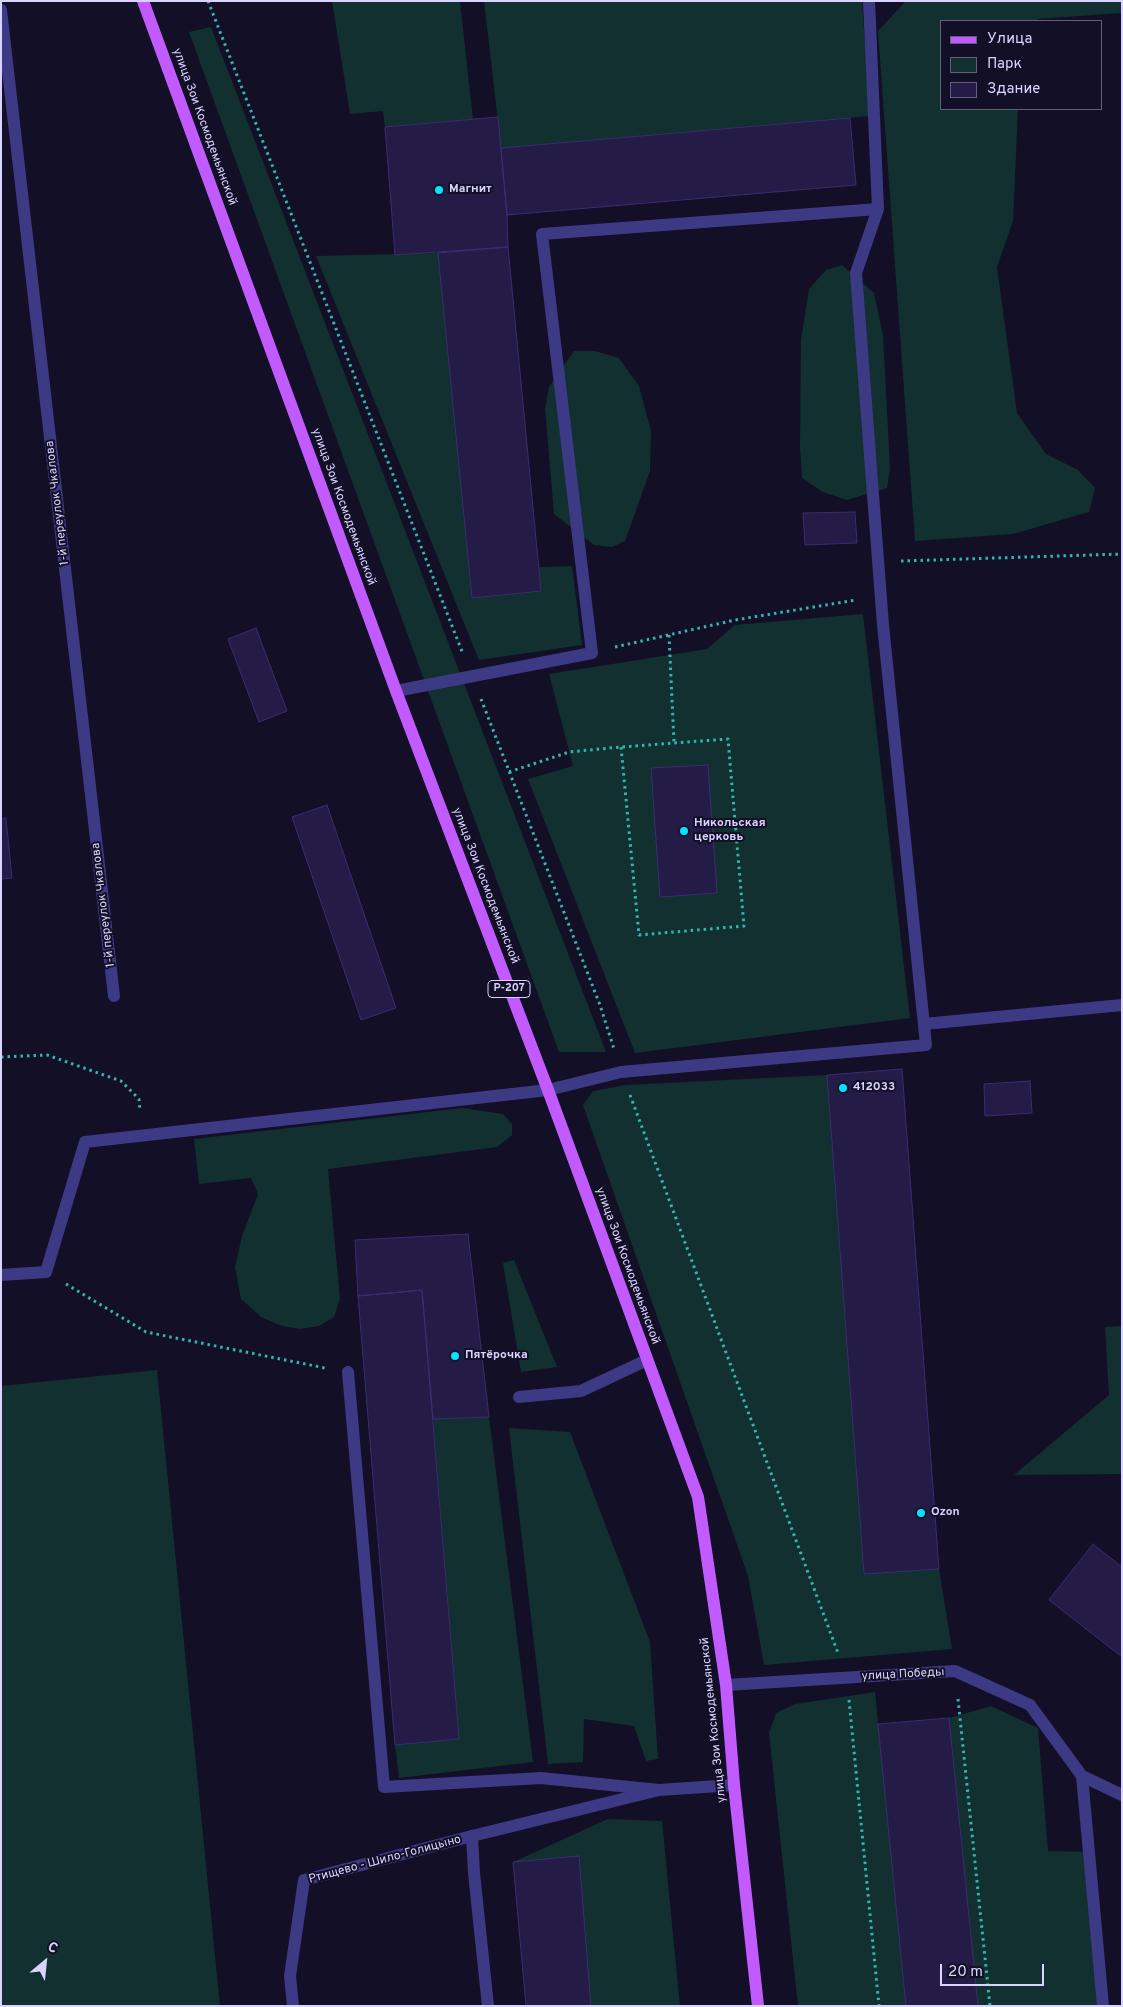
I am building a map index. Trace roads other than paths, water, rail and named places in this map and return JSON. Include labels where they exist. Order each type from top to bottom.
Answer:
[{"type":"main road","name":"улица Зои Космодемьянской","points":[[143,1],[396,691],[548,1090],[698,1496],[726,1685],[734,1785],[758,2006]]},
{"type":"street","points":[[1,1275],[46,1272],[84,1142],[548,1090],[621,1072],[926,1045],[881,596],[856,273],[878,209],[869,1]]},
{"type":"street","name":"1-й переулок Чкалова","points":[[1,10],[114,996]]},
{"type":"street","points":[[396,691],[592,652],[542,234],[878,209]]},
{"type":"street","points":[[924,1024],[1122,1005]]},
{"type":"street","points":[[519,1397],[581,1391],[647,1360]]},
{"type":"street","points":[[348,1372],[384,1787],[541,1778],[658,1790],[734,1785]]},
{"type":"street","name":"улица Победы","points":[[726,1685],[955,1671],[1030,1705],[1082,1776],[1122,1795]]},
{"type":"street","points":[[1082,1776],[1103,2006]]},
{"type":"street","points":[[488,2006],[472,1836],[658,1790]]},
{"type":"street","name":"Ртищево - Шило-Голицыно","points":[[293,2006],[290,1976],[304,1880],[472,1836]]},
{"type":"place","name":"Магнит","points":[[439,190]]},
{"type":"place","name":"Никольская церковь","points":[[684,831]]},
{"type":"place","name":"412033","points":[[843,1088]]},
{"type":"place","name":"Пятёрочка","points":[[455,1356]]},
{"type":"place","name":"Ozon","points":[[921,1513]]}]
